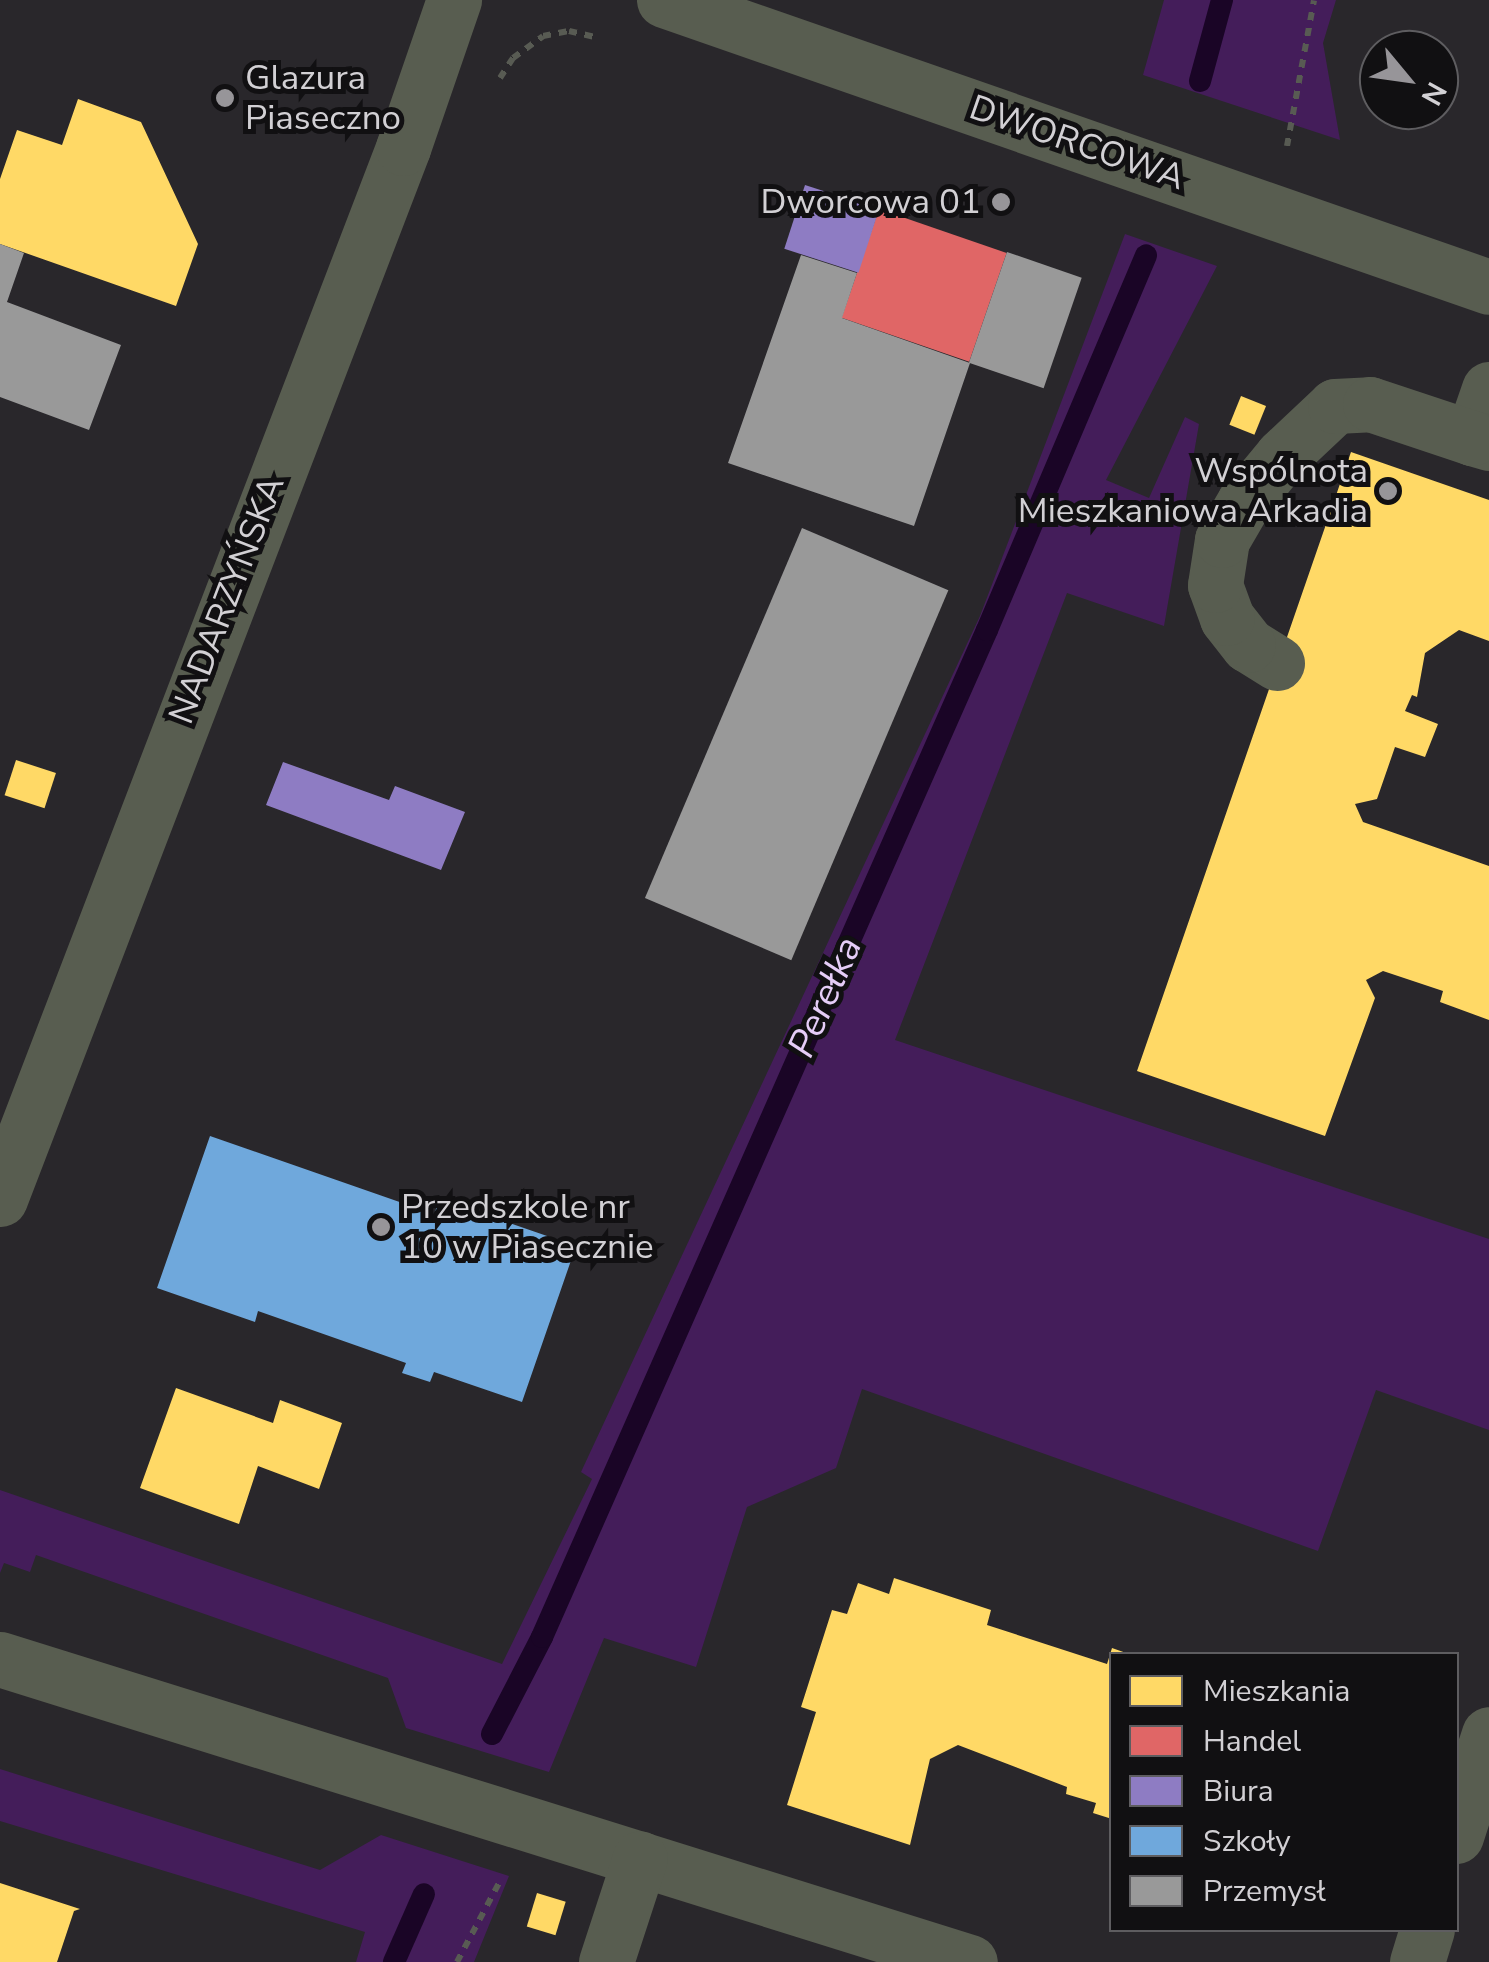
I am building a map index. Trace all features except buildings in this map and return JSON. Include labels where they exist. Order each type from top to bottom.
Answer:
[{"type":"street","name":"NADARZYŃSKA","points":[[0,1199],[403,148],[454,0]]},
{"type":"street","name":"DWORCOWA","points":[[664,0],[1489,287]]},
{"type":"street","points":[[1278,663],[1248,645],[1227,618],[1216,585],[1222,540],[1256,486],[1335,406],[1370,404],[1483,423]]},
{"type":"street","points":[[0,1658],[970,1962]]},
{"type":"street","points":[[1459,1827],[1489,1734]]},
{"type":"street","points":[[606,1962],[640,1858]]},
{"type":"street","points":[[1417,1962],[1426,1932]]},
{"type":"path","points":[[1286,157],[1314,0]]},
{"type":"path","points":[[496,83],[513,58],[543,36],[569,32],[600,38]]},
{"type":"path","points":[[457,1962],[503,1874],[521,1820]]},
{"type":"shaded area","points":[[1164,0],[1336,0],[1323,43],[1340,140],[1143,75]]},
{"type":"shaded area","points":[[1125,234],[1217,266],[1106,480],[1149,498],[1185,417],[1199,424],[1164,626],[1067,593],[895,1040],[1489,1239],[1489,1430],[1376,1390],[1318,1551],[862,1389],[836,1468],[747,1507],[696,1667],[604,1638],[549,1772],[406,1728],[388,1678],[36,1555],[30,1572],[4,1563],[0,1573],[0,1490],[502,1664],[592,1479],[581,1472],[980,616]]},
{"type":"shaded area","points":[[0,1769],[320,1870],[381,1835],[509,1876],[474,1962],[356,1962],[365,1932],[0,1821]]},
{"type":"waterway","name":"Perełka","points":[[1200,81],[1222,0]]},
{"type":"waterway","name":"Perełka","points":[[492,1734],[542,1637],[987,630],[1146,255]]},
{"type":"waterway","name":"Perełka","points":[[394,1962],[424,1894]]},
{"type":"place","name":"Glazura Piaseczno","points":[[225,98]]},
{"type":"place","name":"Dworcowa 01","points":[[1001,202]]},
{"type":"place","name":"Wspólnota Mieszkaniowa Arkadia","points":[[1388,491]]},
{"type":"place","name":"Przedszkole nr 10 w Piasecznie","points":[[381,1227]]}]
